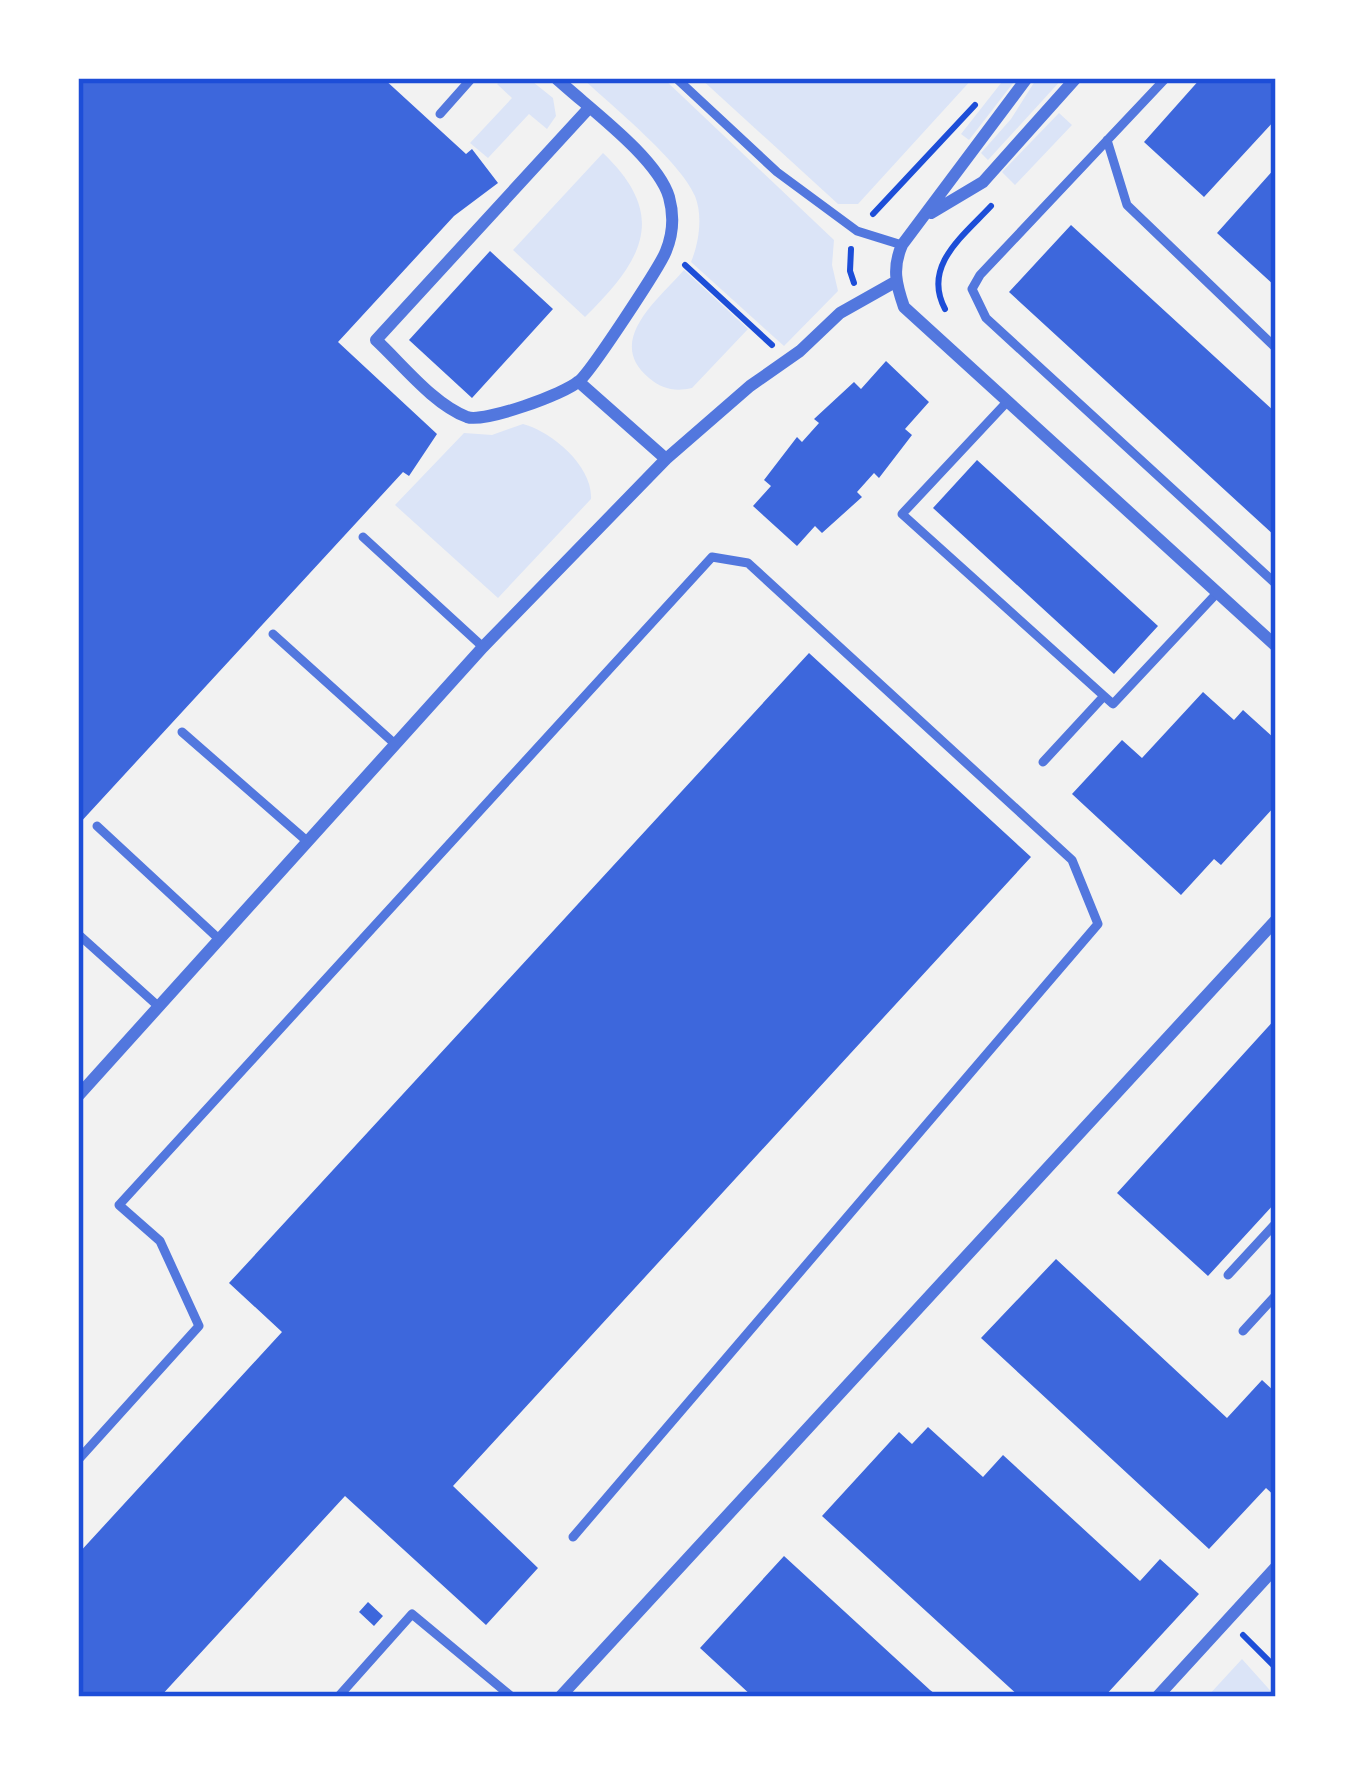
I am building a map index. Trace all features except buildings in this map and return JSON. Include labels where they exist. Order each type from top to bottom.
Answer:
[{"type":"street","points":[[556,78],[589,109],[660,178],[669,197],[673,226],[667,248],[579,382],[490,419],[469,418],[446,404],[376,340],[589,109]]},
{"type":"street","points":[[1027,78],[902,245],[895,261],[895,282],[904,307],[1276,646]]},
{"type":"street","points":[[925,217],[983,182],[1076,78]]},
{"type":"street","points":[[78,1096],[483,647],[666,459],[840,313],[895,282]]},
{"type":"street","points":[[579,382],[666,459]]},
{"type":"street","points":[[560,1697],[1276,920]]},
{"type":"street","points":[[1157,1697],[1276,1567]]},
{"type":"lane","points":[[440,114],[472,78]]},
{"type":"lane","points":[[676,78],[777,172],[857,231],[902,245]]},
{"type":"lane","points":[[1166,78],[972,289],[986,318],[1276,584]]},
{"type":"lane","points":[[1107,140],[1126,205],[1276,348]]},
{"type":"lane","points":[[1006,403],[902,514],[1103,696],[1113,704],[1217,593]]},
{"type":"lane","points":[[363,537],[483,647]]},
{"type":"lane","points":[[78,1460],[199,1326],[160,1241],[119,1204],[712,557],[748,563],[1072,860],[1098,924],[573,1537]]},
{"type":"lane","points":[[273,634],[395,744]]},
{"type":"lane","points":[[1043,762],[1103,696]]},
{"type":"lane","points":[[182,732],[308,842]]},
{"type":"lane","points":[[97,826],[220,940]]},
{"type":"lane","points":[[78,934],[158,1006]]},
{"type":"lane","points":[[1228,1275],[1276,1222]]},
{"type":"lane","points":[[1243,1331],[1276,1295]]},
{"type":"lane","points":[[338,1697],[412,1614],[512,1697]]},
{"type":"path","points":[[854,283],[851,245],[857,231],[979,100]]},
{"type":"path","points":[[667,248],[788,360]]},
{"type":"path","points":[[1228,1619],[1276,1668]]},
{"type":"shaded area","points":[[505,78],[528,78],[553,98],[556,116],[547,129],[529,114],[488,158],[470,143],[512,98],[497,84]]},
{"type":"shaded area","points":[[582,78],[663,78],[834,240],[832,265],[838,291],[784,346],[691,262],[699,221],[687,182],[644,134]]},
{"type":"shaded area","points":[[700,78],[973,78],[858,204],[838,204]]},
{"type":"shaded area","points":[[1005,78],[1017,78],[969,140],[961,134]]},
{"type":"shaded area","points":[[1037,78],[1063,78],[988,160],[981,153],[1011,119]]},
{"type":"shaded area","points":[[1059,113],[1072,125],[1015,185],[1002,172]]},
{"type":"shaded area","points":[[603,153],[636,197],[642,218],[640,237],[622,276],[585,317],[513,250]]},
{"type":"shaded area","points":[[684,270],[748,329],[692,388],[674,389],[649,378],[632,350],[640,321]]},
{"type":"shaded area","points":[[523,424],[569,452],[585,475],[591,499],[498,598],[395,505],[464,433],[492,435]]},
{"type":"shaded area","points":[[1242,1659],[1276,1697],[1207,1697]]}]
